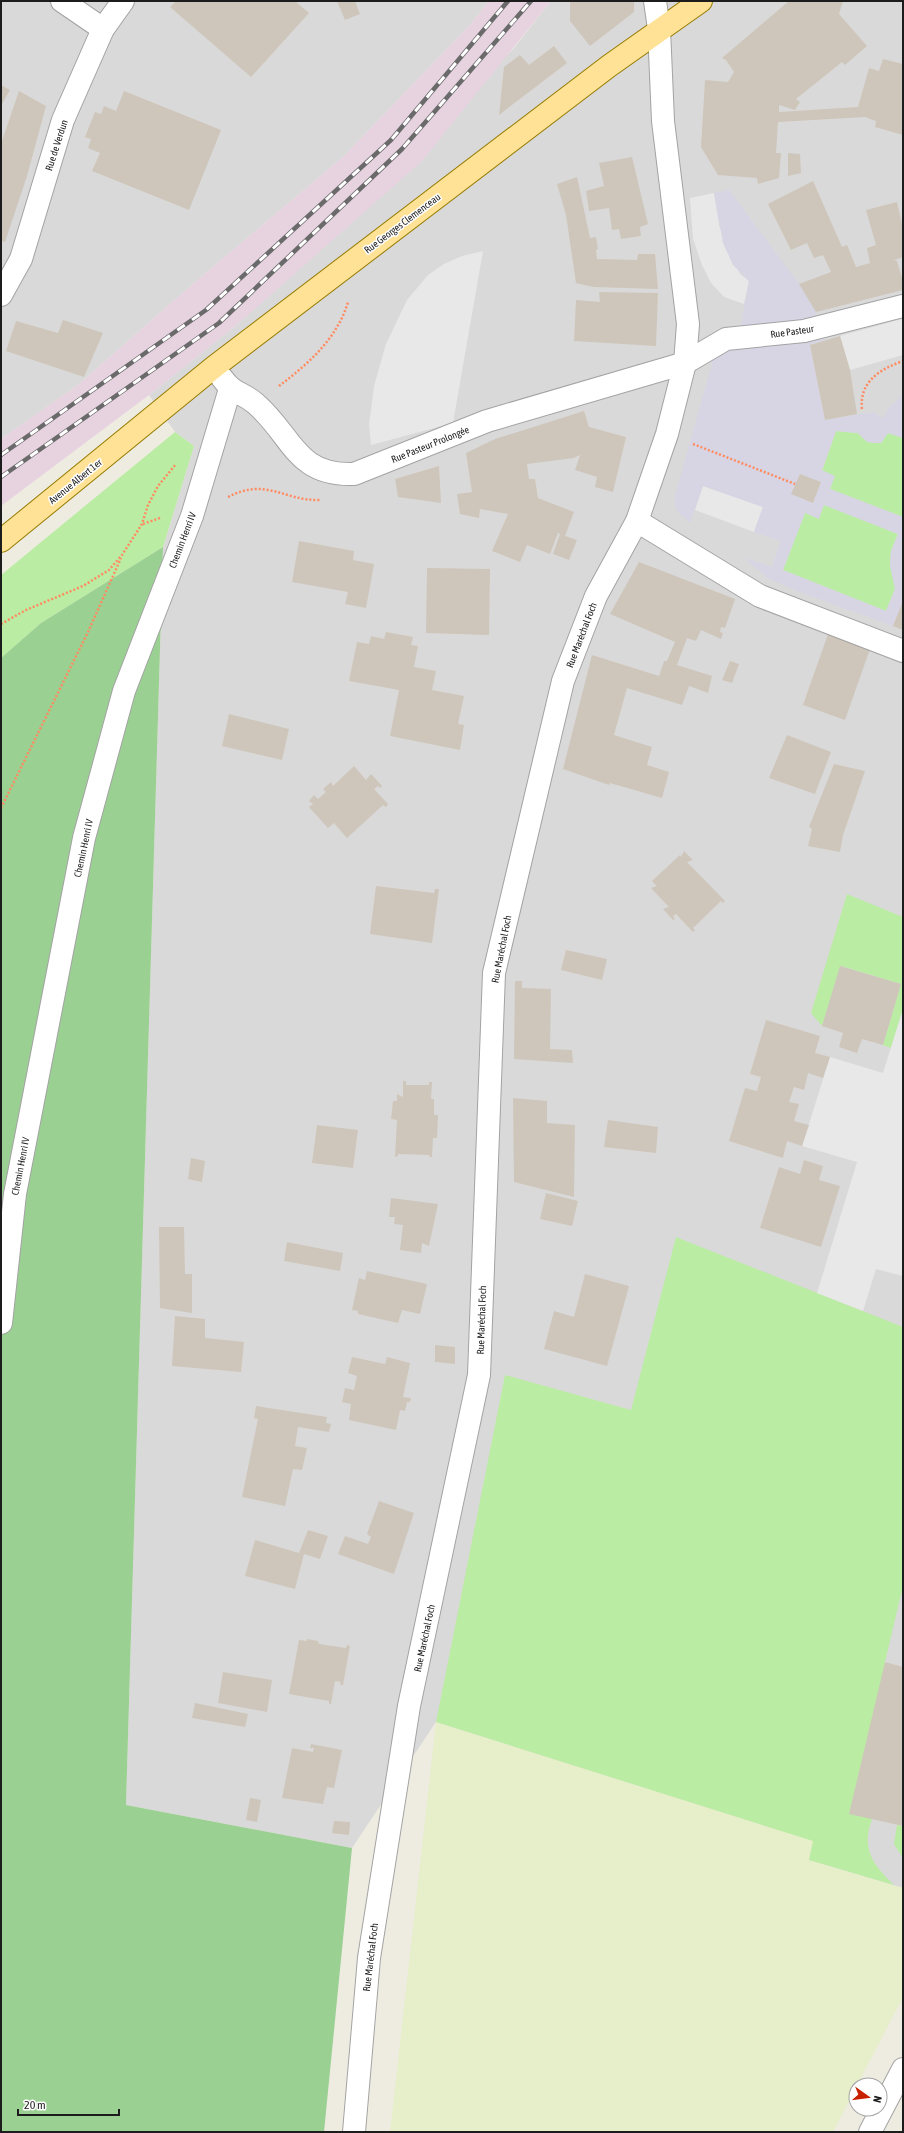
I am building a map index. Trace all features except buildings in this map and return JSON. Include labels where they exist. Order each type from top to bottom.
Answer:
[{"type":"main road","name":"Rue Georges Clemenceau","points":[[149,420],[214,367],[659,29],[701,1]]},
{"type":"main road","name":"Avenue Albert 1er","points":[[1,541],[149,420]]},
{"type":"street","points":[[62,1],[103,29]]},
{"type":"street","name":"Rue de Verdun","points":[[1,294],[20,259],[63,120],[103,29],[123,1]]},
{"type":"street","name":"Rue Maréchal Foch","points":[[354,2132],[369,1958],[409,1706],[479,1375],[494,974],[563,682],[596,596],[637,521],[667,434],[685,364],[688,324],[663,121],[659,29],[655,1]]},
{"type":"street","name":"Rue Pasteur","points":[[685,364],[726,339],[804,332],[903,306]]},
{"type":"street","name":"Rue Pasteur Prolongée","points":[[214,367],[230,389],[256,403],[304,460],[325,472],[336,475],[354,474],[486,421],[685,364]]},
{"type":"street","name":"Chemin Henri IV","points":[[1,1323],[15,1194],[84,838],[124,691],[192,516],[230,389]]},
{"type":"street","points":[[637,521],[760,596],[903,651]]},
{"type":"street","points":[[870,2132],[903,2069]]},
{"type":"path","points":[[256,403],[303,368],[327,344],[350,298]]},
{"type":"path","points":[[862,409],[864,391],[870,381],[879,372],[903,362]]},
{"type":"path","points":[[667,434],[795,484]]},
{"type":"path","points":[[192,516],[236,493],[250,488],[264,489],[307,501],[327,500],[354,474]]},
{"type":"path","points":[[1,808],[88,632],[122,556],[142,524]]},
{"type":"path","points":[[1,624],[26,610],[83,586],[109,570],[122,556]]},
{"type":"shaded area","points":[[1,1],[489,1],[469,26],[343,157],[194,283],[78,385],[1,439]]},
{"type":"shaded area","points":[[489,1],[551,1],[422,161],[239,323],[149,395],[1,506],[1,439],[78,385],[194,283],[343,157],[469,26]]},
{"type":"shaded area","points":[[551,1],[903,1],[903,1888],[809,1860],[814,1841],[436,1722],[352,1848],[126,1805],[163,547],[194,446],[175,432],[149,395],[239,323],[514,48]]},
{"type":"shaded area","points":[[729,190],[799,284],[816,312],[824,340],[810,345],[825,420],[873,412],[883,418],[889,408],[903,395],[903,438],[888,433],[881,443],[874,443],[867,442],[858,433],[836,431],[822,470],[835,476],[830,489],[903,517],[903,601],[893,626],[802,593],[767,578],[745,558],[772,567],[781,541],[754,532],[763,507],[703,486],[690,523],[677,511],[675,502],[676,492],[713,360],[719,349],[738,341],[749,281],[733,265],[723,243],[714,193]],"holes":[[[800,474],[821,482],[812,503],[792,494]],[[824,505],[898,534],[891,551],[890,565],[895,589],[886,611],[783,570],[805,513],[819,519]]]},
{"type":"shaded area","points":[[714,193],[719,225],[740,274],[749,281],[744,304],[724,297],[711,283],[702,265],[693,239],[690,198]]},
{"type":"shaded area","points":[[483,251],[453,423],[371,445],[369,425],[374,386],[386,344],[407,300],[428,275],[444,264],[462,256]]},
{"type":"shaded area","points":[[902,319],[903,355],[850,370],[840,336]]},
{"type":"shaded area","points":[[703,486],[763,507],[754,532],[695,510]]},
{"type":"shaded area","points":[[903,1009],[903,1276],[876,1269],[863,1311],[817,1293],[857,1162],[802,1146],[830,1057],[883,1073]]},
{"type":"green space","points":[[836,431],[858,433],[865,440],[874,443],[881,443],[888,433],[903,438],[903,517],[830,489],[822,471]]},
{"type":"green space","points":[[175,432],[194,446],[163,547],[41,623],[1,658],[1,575]]},
{"type":"green space","points":[[824,505],[898,534],[891,551],[890,565],[895,589],[886,611],[783,570],[805,513]]},
{"type":"green space","points":[[163,547],[126,1805],[352,1848],[324,2132],[1,2132],[1,658],[41,623]]},
{"type":"green space","points":[[847,894],[903,917],[903,1009],[891,1048],[883,1045],[901,984],[841,966],[822,1026],[811,1013]]},
{"type":"green space","points":[[676,1237],[903,1327],[903,1586],[885,1662],[872,1819],[868,1839],[871,1856],[880,1870],[894,1885],[809,1860],[813,1841],[436,1722],[505,1375],[631,1410]]},
{"type":"green space","points":[[436,1722],[814,1841],[809,1860],[903,1888],[903,1997],[862,2077],[848,2077],[848,2103],[833,2132],[390,2132]]},
{"type":"green space","points":[[897,1825],[903,1826],[903,1858],[894,1844]]},
{"type":"railway","points":[[1,455],[206,310],[391,140],[508,1]]},
{"type":"railway","points":[[1,477],[219,323],[402,149],[531,1]]}]
